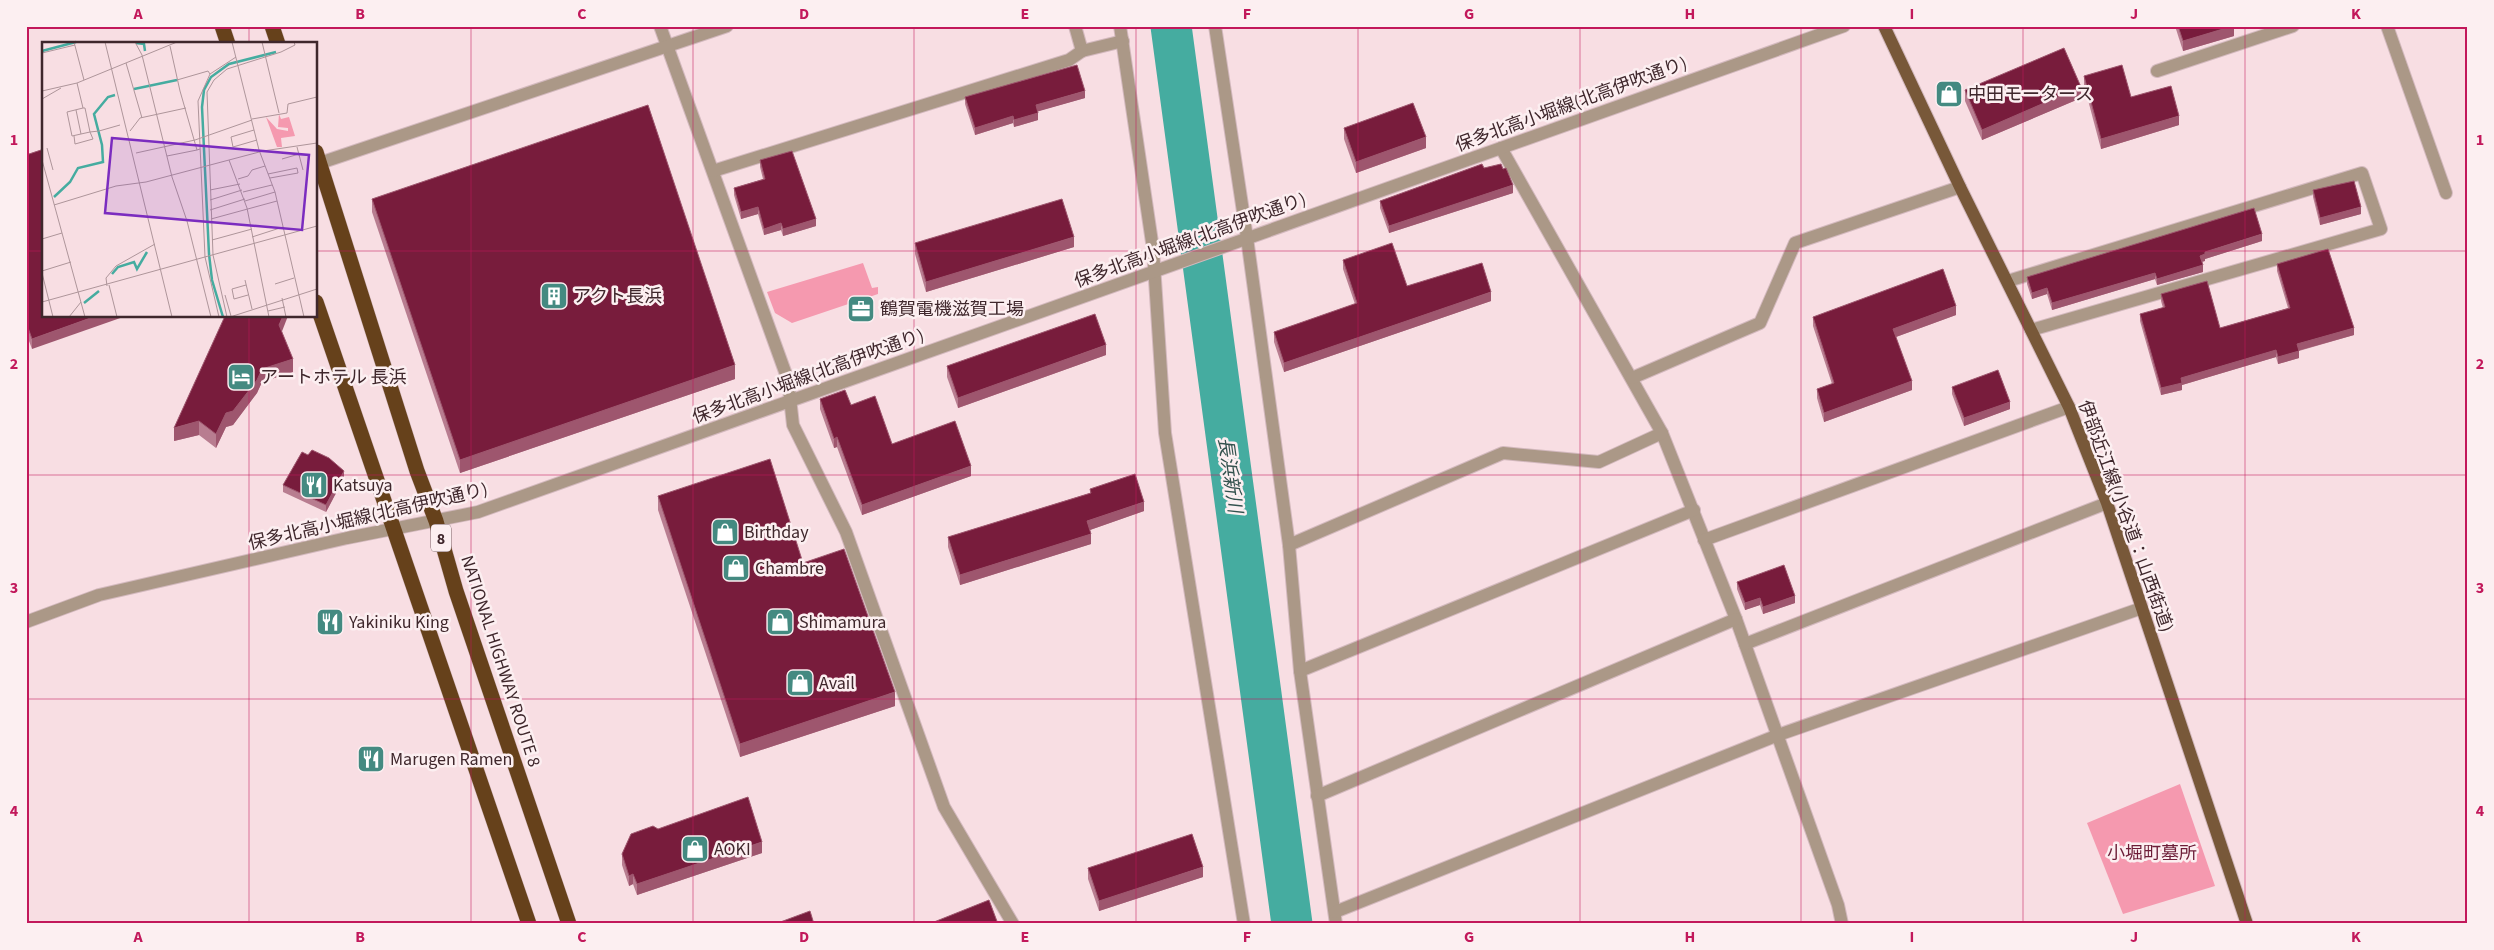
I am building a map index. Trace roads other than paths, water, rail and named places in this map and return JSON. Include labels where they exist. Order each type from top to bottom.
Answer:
[{"type":"highway","points":[[222,26],[227,42]]},
{"type":"highway","points":[[272,26],[277,42]]},
{"type":"highway","name":"NATIONAL HIGHWAY ROUTE 8","points":[[318,158],[414,462],[436,521],[456,591],[569,924]]},
{"type":"highway","points":[[318,308],[529,924]]},
{"type":"main road","name":"伊部近江線(小谷道：山西街道)","points":[[1884,26],[1960,187],[2069,407],[2107,503],[2247,924]]},
{"type":"street","points":[[660,26],[788,380],[793,425],[846,532],[944,808],[1013,924]]},
{"type":"street","points":[[318,158],[727,26]]},
{"type":"street","points":[[1075,26],[1082,51]]},
{"type":"street","points":[[1120,26],[1153,248],[1158,269],[1165,433],[1244,924]]},
{"type":"street","points":[[1215,26],[1247,238],[1288,545],[1300,671],[1336,918],[1778,735],[2142,608]]},
{"type":"street","name":"保多北高小堀線(北高伊吹通り)","points":[[26,622],[99,595],[348,538],[478,512],[1844,26]]},
{"type":"street","points":[[2158,71],[2293,26]]},
{"type":"street","points":[[2387,26],[2446,193]]},
{"type":"street","points":[[713,171],[1069,60],[1082,51],[1123,40]]},
{"type":"street","points":[[1501,148],[1567,268],[1662,433],[1736,619],[1838,905],[1842,924]]},
{"type":"street","points":[[2008,281],[2362,173],[2381,229],[2031,330]]},
{"type":"street","points":[[1632,378],[1760,323],[1795,243],[1960,187]]},
{"type":"street","points":[[1704,540],[2069,407]]},
{"type":"street","points":[[1288,545],[1503,453],[1598,462],[1662,433]]},
{"type":"street","points":[[1745,644],[2107,503]]},
{"type":"street","points":[[1300,671],[1694,510]]},
{"type":"street","points":[[1318,796],[1736,619]]},
{"type":"waterway","name":"長浜新川","points":[[1171,26],[1292,924]]},
{"type":"place","name":"中田モータース","points":[[1949,94]]},
{"type":"place","name":"アクト長浜","points":[[554,296]]},
{"type":"place","name":"鶴賀電機滋賀工場","points":[[861,309]]},
{"type":"place","name":"アートホテル 長浜","points":[[241,377]]},
{"type":"place","name":"Katsuya","points":[[314,485]]},
{"type":"place","name":"Birthday","points":[[725,532]]},
{"type":"place","name":"Chambre","points":[[736,568]]},
{"type":"place","name":"Yakiniku King","points":[[330,622]]},
{"type":"place","name":"Shimamura","points":[[780,622]]},
{"type":"place","name":"Avail","points":[[800,683]]},
{"type":"place","name":"Marugen Ramen","points":[[371,759]]},
{"type":"place","name":"AOKI","points":[[695,849]]},
{"type":"park label","name":"小堀町墓所","points":[[2152,853]]}]
